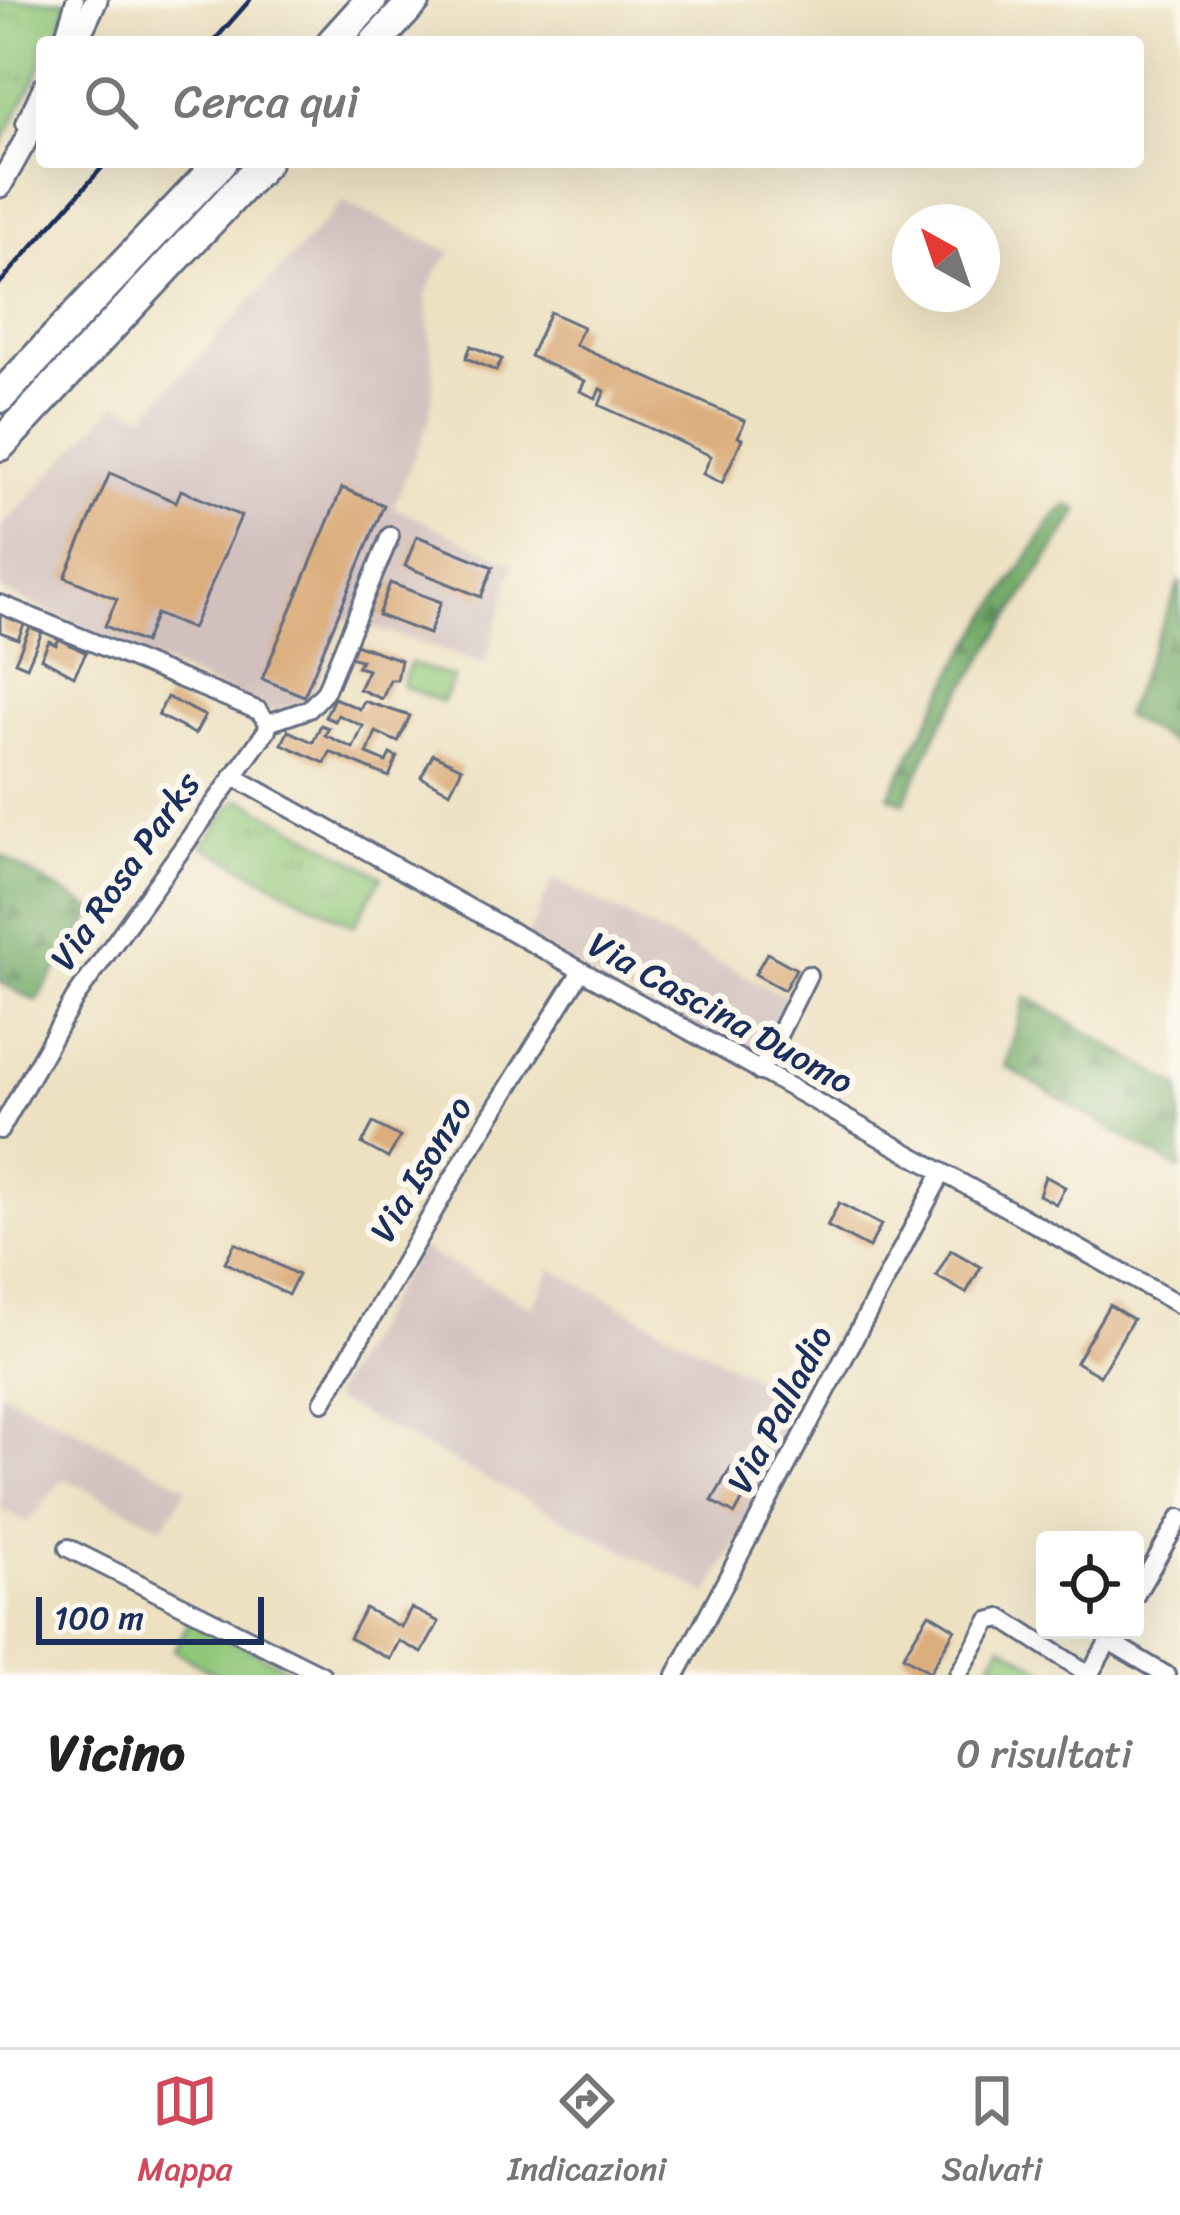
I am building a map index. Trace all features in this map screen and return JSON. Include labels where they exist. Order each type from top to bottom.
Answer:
[{"type":"highway","points":[[338,36],[371,0]]},
{"type":"highway","points":[[382,36],[415,0]]},
{"type":"highway","points":[[0,397],[215,168]]},
{"type":"highway","points":[[0,445],[259,168]]},
{"type":"street","points":[[64,36],[75,0]]},
{"type":"street","points":[[79,36],[96,0]]},
{"type":"street","points":[[0,172],[36,98]]},
{"type":"street","points":[[0,186],[36,122]]},
{"type":"street","points":[[0,604],[259,711],[268,722],[309,709],[325,692],[390,536]]},
{"type":"street","name":"Via Rosa Parks","points":[[0,1130],[75,998],[267,730],[268,722]]},
{"type":"street","name":"Via Cascina Duomo","points":[[233,776],[1180,1305]]},
{"type":"street","name":"Via Isonzo","points":[[323,1402],[464,1159],[580,973]]},
{"type":"street","points":[[760,1072],[808,975]]},
{"type":"street","name":"Via Palladio","points":[[676,1675],[942,1173]]},
{"type":"street","points":[[1144,1580],[1180,1518]]},
{"type":"street","points":[[68,1548],[322,1675]]},
{"type":"street","points":[[958,1675],[989,1621],[1001,1618],[1089,1675],[1110,1639]]},
{"type":"street","points":[[1117,1639],[1166,1675]]},
{"type":"shaded area","points":[[343,202],[452,252],[426,294],[434,377],[430,419],[393,507],[514,564],[485,665],[346,618],[309,701],[271,712],[0,590],[0,529],[116,404],[145,415]]},
{"type":"shaded area","points":[[553,879],[790,998],[758,1065],[527,939]]},
{"type":"shaded area","points":[[418,1247],[532,1307],[552,1269],[809,1407],[709,1594],[331,1399]]},
{"type":"shaded area","points":[[0,1391],[188,1487],[163,1527],[64,1478],[28,1523],[0,1508]]},
{"type":"green space","points":[[0,0],[65,0],[65,16],[57,36],[36,36],[36,77],[0,146]]},
{"type":"green space","points":[[1068,505],[1079,511],[942,722],[904,803],[889,796],[961,659],[1056,514]]},
{"type":"green space","points":[[1180,581],[1180,748],[1124,715]]},
{"type":"green space","points":[[410,663],[454,678],[442,702],[402,686]]},
{"type":"green space","points":[[242,799],[382,876],[354,926],[203,846],[234,802]]},
{"type":"green space","points":[[0,855],[96,911],[36,1001],[0,982]]},
{"type":"green space","points":[[1026,996],[1180,1087],[1180,1170],[1005,1066]]},
{"type":"green space","points":[[191,1618],[301,1675],[217,1675],[174,1650]]},
{"type":"green space","points":[[1002,1644],[1052,1675],[984,1675]]},
{"type":"building","points":[[550,312],[583,327],[575,345],[745,421],[722,483],[703,474],[711,456],[599,405],[605,391],[600,389],[596,398],[580,391],[585,381],[530,356]]},
{"type":"building","points":[[471,346],[502,359],[496,371],[466,358]]},
{"type":"building","points":[[110,473],[176,502],[181,490],[241,516],[192,629],[156,614],[144,643],[105,626],[117,599],[65,577]]},
{"type":"building","points":[[342,488],[384,505],[304,696],[262,679]]},
{"type":"building","points":[[417,536],[493,567],[481,597],[405,566]]},
{"type":"building","points":[[390,583],[441,602],[429,634],[378,615]]},
{"type":"building","points":[[0,612],[25,622],[18,639],[0,632]]},
{"type":"building","points":[[30,627],[42,632],[27,667],[15,662]]},
{"type":"building","points":[[59,639],[86,653],[74,676],[41,658],[49,641],[56,645]]},
{"type":"building","points":[[355,644],[401,660],[397,680],[390,680],[382,699],[359,689],[368,670],[357,667],[361,660],[348,657]]},
{"type":"building","points":[[167,697],[205,716],[195,734],[158,715]]},
{"type":"building","points":[[334,698],[360,709],[364,701],[410,716],[398,742],[376,732],[367,754],[386,762],[390,754],[397,757],[389,777],[330,752],[325,763],[282,744],[288,731],[313,742],[321,725],[329,728],[325,735],[353,748],[363,726],[338,715],[335,721],[325,717]]},
{"type":"building","points":[[433,754],[462,768],[450,792],[421,777]]},
{"type":"building","points":[[767,953],[796,969],[784,990],[755,974]]},
{"type":"building","points":[[373,1123],[400,1137],[388,1158],[362,1144]]},
{"type":"building","points":[[1045,1176],[1065,1187],[1056,1204],[1039,1195]]},
{"type":"building","points":[[839,1203],[881,1225],[869,1248],[827,1226]]},
{"type":"building","points":[[235,1243],[298,1275],[288,1295],[225,1262]]},
{"type":"building","points":[[951,1250],[981,1267],[966,1293],[936,1276]]},
{"type":"building","points":[[1109,1305],[1133,1319],[1100,1376],[1076,1362]]},
{"type":"building","points":[[731,1467],[754,1479],[735,1514],[712,1501]]},
{"type":"building","points":[[365,1608],[401,1627],[411,1608],[439,1622],[422,1653],[399,1641],[390,1659],[349,1638]]},
{"type":"building","points":[[929,1613],[955,1629],[930,1672],[903,1656]]},
{"type":"railway","points":[[218,36],[250,0]]},
{"type":"railway","points":[[0,283],[102,168]]}]
